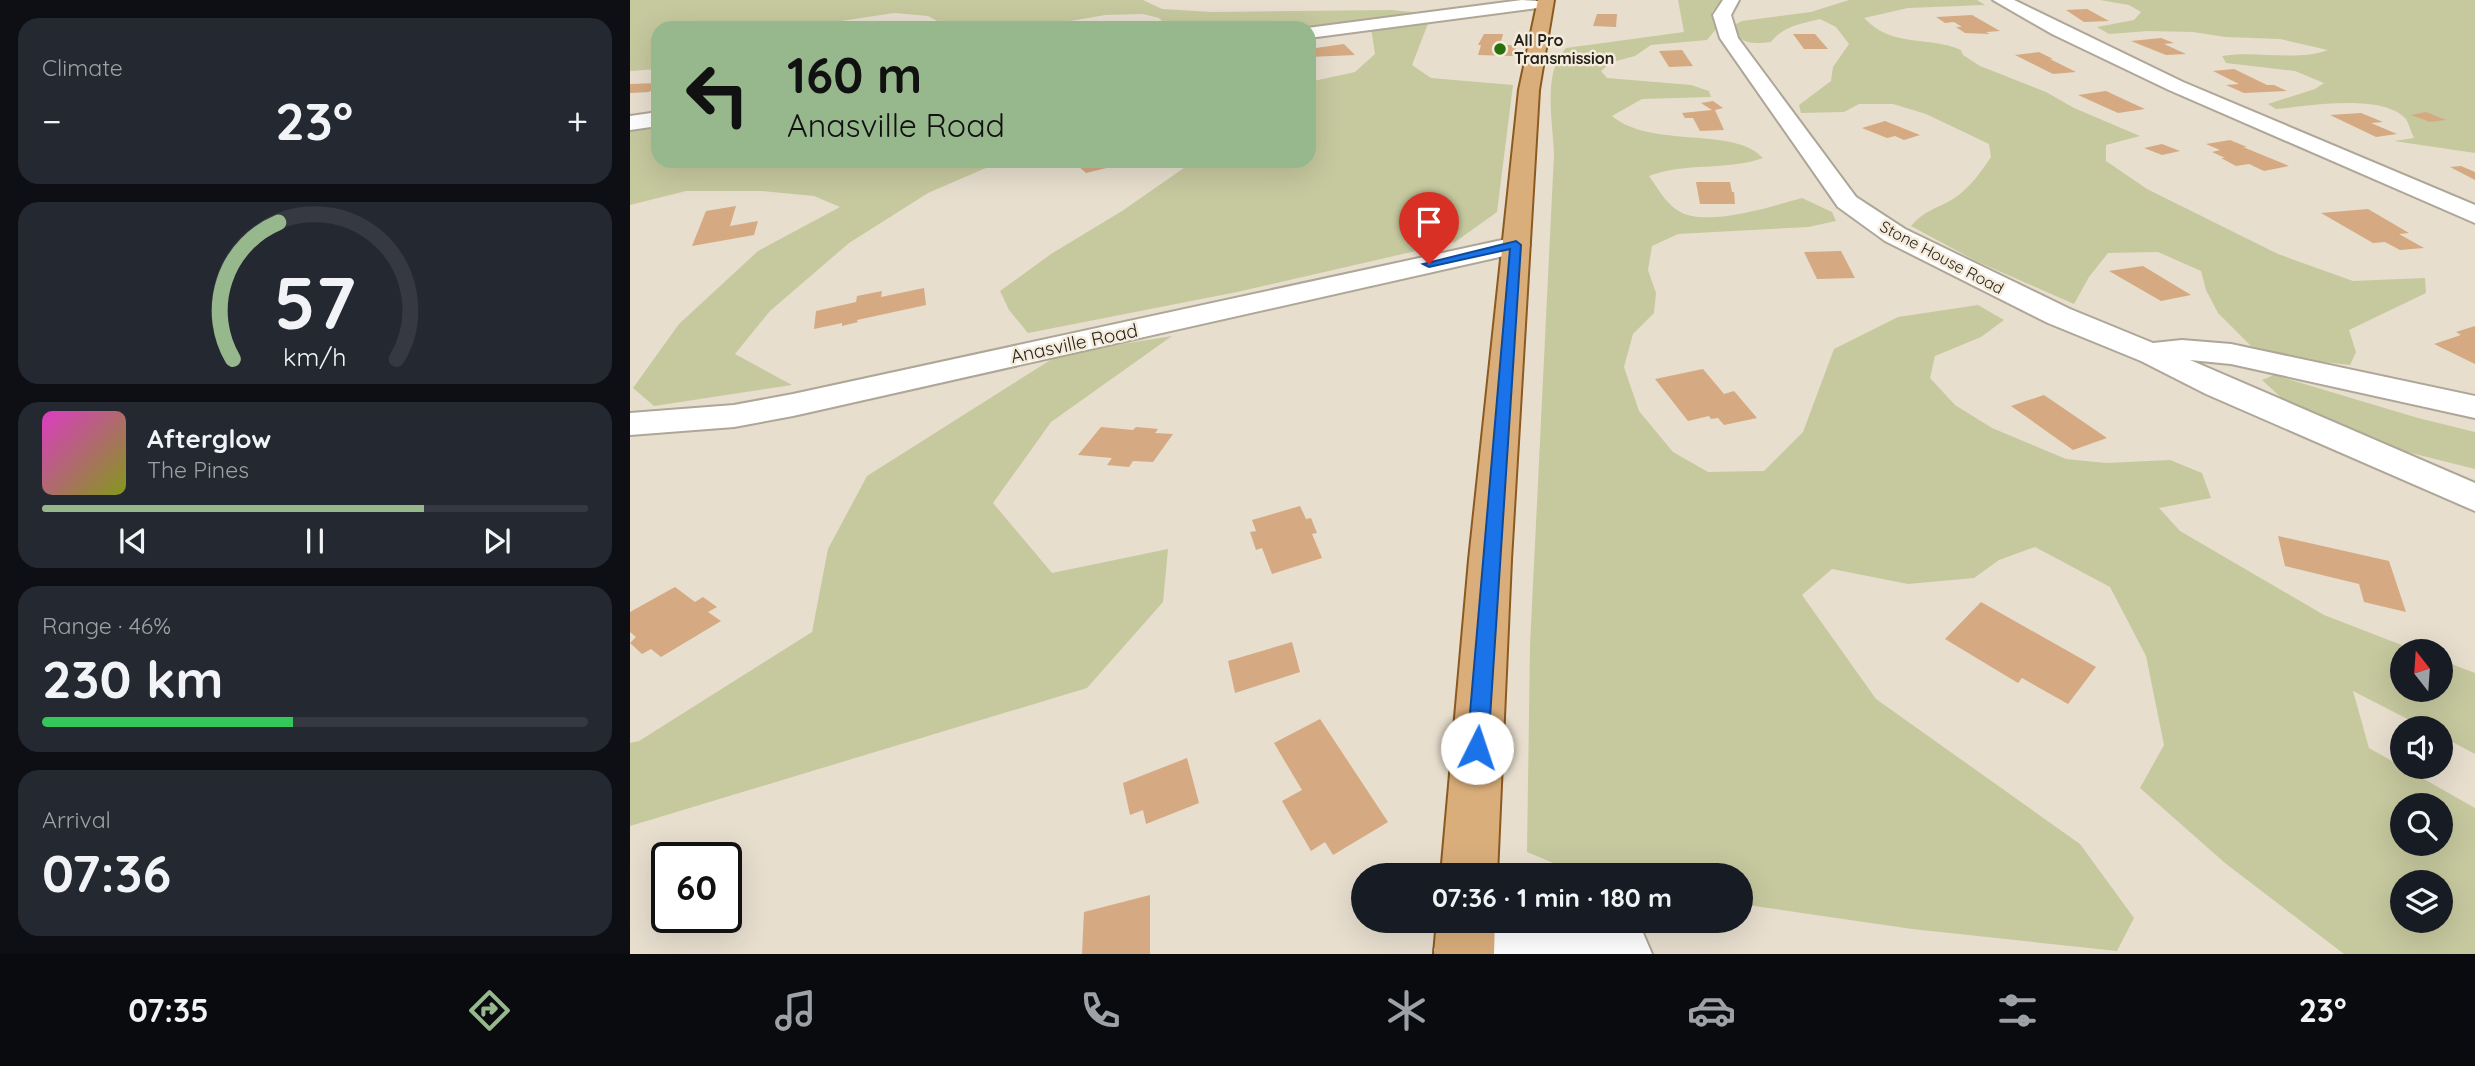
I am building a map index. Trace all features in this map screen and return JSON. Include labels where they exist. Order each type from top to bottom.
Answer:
[{"type":"main road","points":[[1470,863],[1487,597],[1529,90],[1546,1]]},
{"type":"street","name":"Stone House Road","points":[[1731,0],[1722,15],[1729,38],[1847,202],[1895,235],[2059,316],[2475,499]]},
{"type":"street","points":[[2001,0],[2081,43],[2190,94],[2475,215]]},
{"type":"street","points":[[1316,32],[1546,1]]},
{"type":"street","points":[[630,123],[651,120]]},
{"type":"street","name":"Anasville Road","points":[[630,424],[734,416],[793,405],[1516,245]]},
{"type":"street","name":"Stone House Road","points":[[2148,353],[2182,350],[2231,354],[2475,407]]},
{"type":"street","points":[[1465,942],[1622,954]]},
{"type":"green space","points":[[630,0],[1143,0],[1162,9],[1211,12],[1392,10],[1422,13],[1316,27],[1316,21],[1162,21],[1143,14],[1105,15],[1070,21],[937,21],[928,16],[894,13],[841,21],[651,21],[651,70],[630,71]]},
{"type":"green space","points":[[1678,0],[1722,0],[1712,12],[1717,28],[1707,40],[1651,45],[1635,56],[1612,62],[1601,71],[1607,78],[1691,85],[1709,91],[1711,97],[1642,99],[1612,116],[1628,126],[1648,132],[1733,143],[1750,148],[1763,158],[1735,164],[1677,169],[1649,176],[1665,199],[1677,210],[1689,215],[1721,217],[1802,198],[1832,212],[1836,221],[1808,227],[1678,234],[1652,246],[1648,270],[1656,293],[1654,313],[1633,334],[1624,367],[1639,411],[1673,452],[1708,472],[1764,471],[1803,432],[1834,349],[1898,317],[1978,305],[2004,320],[1981,337],[1935,356],[1930,378],[1955,405],[1992,428],[2066,459],[2106,463],[2170,460],[2202,473],[2211,498],[2159,508],[2180,531],[2324,615],[2390,641],[2390,702],[2454,702],[2454,665],[2475,673],[2475,754],[2453,742],[2453,716],[2402,716],[2353,691],[2369,748],[2390,760],[2390,779],[2424,779],[2448,793],[2390,793],[2390,856],[2453,856],[2453,796],[2475,808],[2475,954],[2344,954],[2225,863],[2140,788],[2164,745],[2146,656],[2110,587],[2035,547],[1999,560],[1974,578],[1908,584],[1832,569],[1802,595],[1876,699],[2080,844],[2134,918],[2117,951],[1912,929],[1753,906],[1753,863],[1553,863],[1527,852],[1530,646],[1554,154],[1551,84],[1559,58],[1566,48],[1684,32]]},
{"type":"green space","points":[[1849,0],[1977,0],[1985,5],[1908,8],[1864,18],[1875,28],[1899,38],[1936,43],[1961,50],[1963,55],[1980,66],[2046,92],[2074,108],[2140,136],[2106,145],[2106,161],[2147,189],[2278,254],[2353,281],[2425,278],[2426,293],[2349,330],[2356,352],[2350,365],[2313,361],[2251,346],[2218,313],[2206,290],[2201,271],[2158,252],[2108,253],[2089,277],[2074,304],[1976,261],[1911,226],[1931,210],[1959,195],[1969,185],[1991,157],[1989,144],[1926,114],[1893,104],[1859,104],[1844,112],[1801,113],[1799,105],[1831,81],[1833,67],[1849,44],[1836,27],[1820,19],[1787,29],[1771,42],[1758,43],[1743,40],[1732,26],[1742,21],[1811,12]]},
{"type":"green space","points":[[2100,0],[2475,0],[2475,153],[2394,141],[2414,138],[2408,122],[2394,110],[2379,106],[2343,103],[2276,109],[2268,104],[2315,89],[2324,83],[2295,71],[2226,63],[2222,56],[2289,56],[2328,50],[2280,39],[2225,37],[2193,32],[2109,34],[2097,27],[2134,20],[2141,12],[2129,5]]},
{"type":"green space","points":[[1429,21],[1412,65],[1431,78],[1513,85],[1497,212],[1455,242],[1237,292],[1028,333],[1009,310],[1000,291],[1051,254],[1122,211],[1184,168],[1316,168],[1316,80],[1355,72],[1375,54],[1371,28]]},
{"type":"green space","points":[[651,125],[651,168],[986,168],[928,193],[849,243],[770,311],[735,354],[792,385],[654,406],[633,388],[679,324],[758,251],[840,207],[814,196],[761,191],[686,191],[630,205],[630,131]]},
{"type":"green space","points":[[1172,336],[1051,422],[993,503],[1052,573],[1168,549],[1163,602],[1087,688],[630,826],[630,743],[639,741],[812,632],[828,549],[867,476],[1060,354]]},
{"type":"green space","points":[[2274,375],[2475,432],[2475,469],[2399,450],[2297,412],[2262,380]]},
{"type":"building","points":[[2087,9],[2109,21],[2084,22],[2066,10]]},
{"type":"building","points":[[1597,14],[1617,14],[1616,27],[1593,26]]},
{"type":"building","points":[[1972,15],[2000,31],[1986,32],[1990,34],[1965,33],[1956,27],[1962,27],[1954,22],[1945,23],[1936,17]]},
{"type":"building","points":[[1484,34],[1503,34],[1500,45],[1517,45],[1514,56],[1478,55],[1481,45],[1478,45]]},
{"type":"building","points":[[1793,34],[1815,34],[1828,49],[1804,49]]},
{"type":"building","points":[[2161,38],[2174,43],[2164,44],[2186,54],[2166,55],[2131,41]]},
{"type":"building","points":[[1344,44],[1355,55],[1316,57],[1316,48]]},
{"type":"building","points":[[1682,50],[1693,66],[1669,67],[1659,51]]},
{"type":"building","points":[[2039,52],[2076,72],[2053,74],[2015,55]]},
{"type":"building","points":[[2234,69],[2267,85],[2287,91],[2244,93],[2226,85],[2239,84],[2213,71]]},
{"type":"building","points":[[651,83],[651,91],[630,93],[630,84]]},
{"type":"building","points":[[2106,91],[2145,109],[2118,113],[2078,95]]},
{"type":"building","points":[[1713,101],[1723,108],[1715,110],[1724,130],[1700,131],[1693,118],[1685,118],[1682,113],[1712,110],[1701,103]]},
{"type":"building","points":[[2426,112],[2446,120],[2430,122],[2411,115]]},
{"type":"building","points":[[2361,113],[2383,122],[2371,123],[2397,134],[2376,137],[2330,115]]},
{"type":"building","points":[[1885,121],[1920,135],[1904,140],[1895,136],[1887,138],[1862,128]]},
{"type":"building","points":[[2230,140],[2289,166],[2264,171],[2249,164],[2236,166],[2212,152],[2220,150],[2206,144]]},
{"type":"building","points":[[2162,144],[2180,151],[2162,155],[2144,148]]},
{"type":"building","points":[[2461,166],[2475,172],[2475,180],[2450,167]]},
{"type":"building","points":[[1080,168],[1106,168],[1086,173]]},
{"type":"building","points":[[1696,182],[1730,182],[1735,204],[1700,204]]},
{"type":"building","points":[[736,206],[730,226],[758,221],[754,235],[692,246],[706,211]]},
{"type":"building","points":[[2368,209],[2409,233],[2399,234],[2424,248],[2400,250],[2385,242],[2373,243],[2321,213]]},
{"type":"building","points":[[1841,251],[1855,278],[1817,279],[1804,252]]},
{"type":"building","points":[[2143,266],[2191,295],[2161,301],[2109,271]]},
{"type":"building","points":[[924,288],[926,305],[857,320],[858,322],[842,326],[842,323],[814,329],[816,311],[856,302],[857,296],[882,291],[881,297]]},
{"type":"building","points":[[2475,326],[2475,364],[2434,344],[2461,335],[2456,332]]},
{"type":"building","points":[[1703,369],[1724,394],[1734,391],[1757,418],[1724,425],[1718,418],[1711,419],[1709,416],[1688,421],[1655,379]]},
{"type":"building","points":[[2044,395],[2107,438],[2073,450],[2011,406]]},
{"type":"building","points":[[1101,427],[1158,429],[1155,433],[1173,434],[1153,462],[1133,461],[1129,467],[1107,465],[1112,458],[1078,455]]},
{"type":"building","points":[[1300,506],[1306,519],[1311,518],[1317,533],[1312,534],[1322,558],[1272,574],[1262,548],[1256,550],[1250,532],[1256,531],[1252,520]]},
{"type":"building","points":[[2278,536],[2389,561],[2406,612],[2364,602],[2359,584],[2285,566]]},
{"type":"building","points":[[675,587],[695,602],[703,597],[717,607],[708,612],[721,621],[661,657],[651,649],[642,654],[630,643],[636,637],[630,632],[630,612]]},
{"type":"building","points":[[1981,602],[2096,667],[2068,704],[2022,678],[2018,683],[1945,639]]},
{"type":"building","points":[[1292,642],[1300,672],[1235,693],[1228,661]]},
{"type":"building","points":[[1320,719],[1388,822],[1333,855],[1325,842],[1311,851],[1282,801],[1302,790],[1274,743]]},
{"type":"building","points":[[1187,758],[1199,803],[1146,824],[1143,810],[1130,815],[1123,783]]},
{"type":"building","points":[[1150,895],[1150,954],[1082,954],[1084,912]]},
{"type":"place","name":"All Pro Transmission","points":[[1500,49]]},
{"type":"route","points":[[1429,264],[1516,245],[1477,748]]}]
